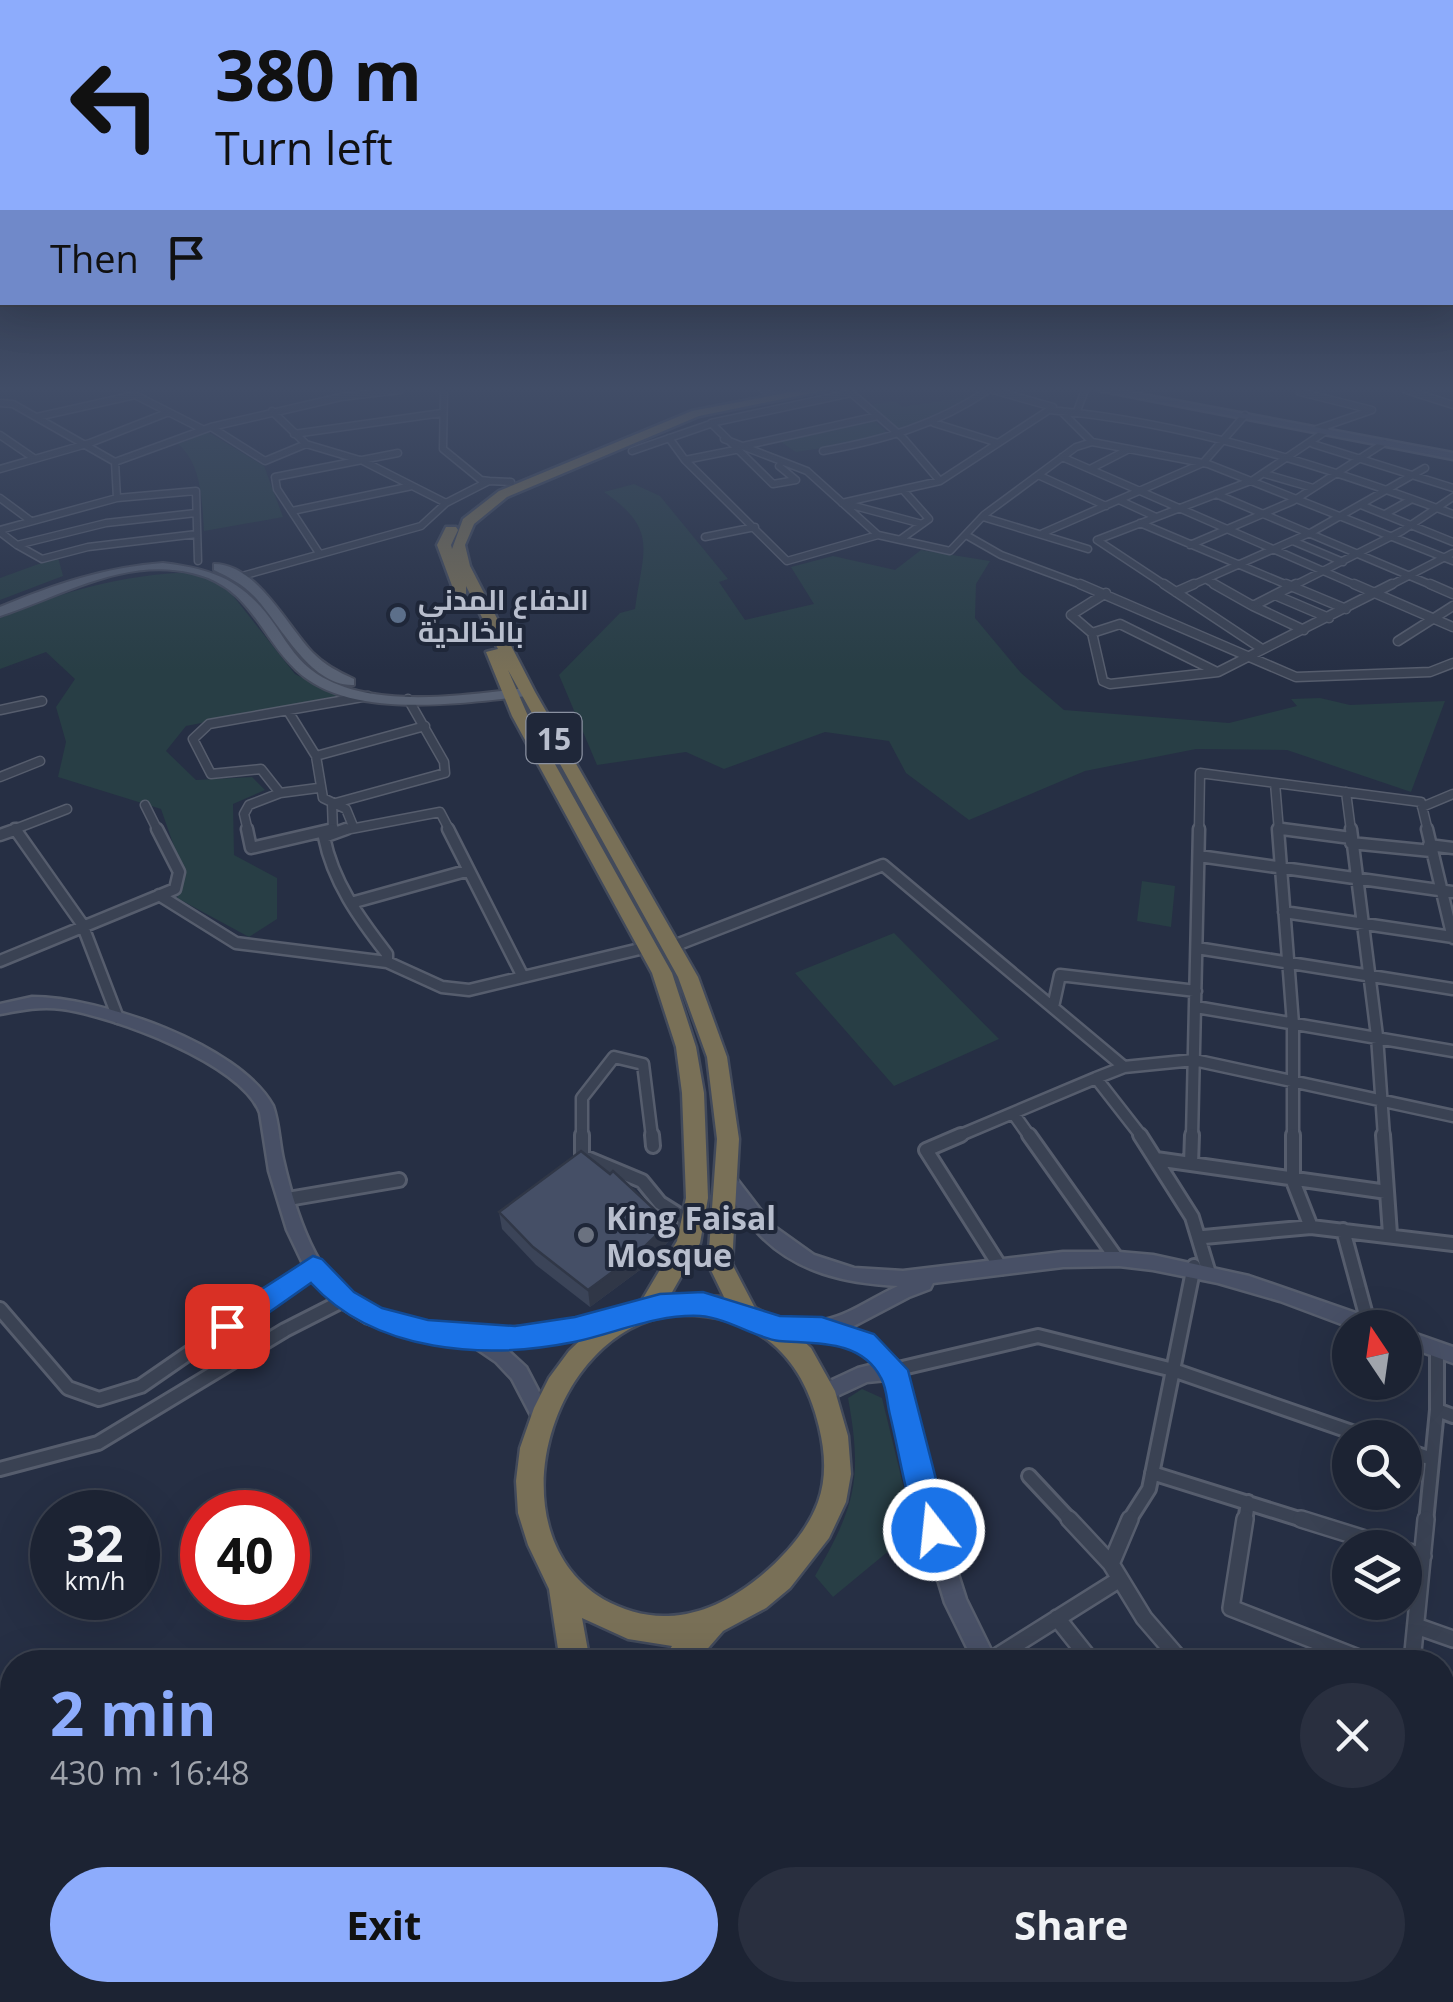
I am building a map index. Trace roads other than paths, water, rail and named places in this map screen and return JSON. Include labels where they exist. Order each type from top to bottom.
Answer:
[{"type":"highway","name":"15","points":[[509,483],[467,508],[454,521],[444,545],[449,568],[688,977],[717,1057],[728,1139],[720,1264],[744,1314]]},
{"type":"highway","name":"15","points":[[529,483],[504,494],[468,522],[458,545],[463,566],[515,686],[520,716],[662,973],[686,1047],[697,1145],[692,1223],[677,1268],[640,1313]]},
{"type":"highway","points":[[562,1584],[601,1614],[672,1631],[716,1617],[770,1589],[808,1549],[829,1512],[838,1473],[824,1393],[806,1358],[774,1329],[744,1314],[703,1304],[640,1313],[590,1345],[559,1384],[535,1435],[528,1492],[540,1540],[562,1584],[573,1650]]},
{"type":"highway","points":[[687,1650],[716,1617]]},
{"type":"main road","points":[[5,606],[118,566],[198,561],[242,576],[270,602],[304,653],[342,680],[402,690],[469,694],[496,702],[520,716]]},
{"type":"main road","points":[[5,606],[122,571],[174,567],[209,573],[250,600],[294,662],[310,676],[353,694],[408,699],[515,686]]},
{"type":"main road","points":[[469,694],[491,683],[515,686]]},
{"type":"street","points":[[117,483],[117,498]]},
{"type":"street","points":[[277,483],[320,553]]},
{"type":"street","points":[[407,483],[446,503]]},
{"type":"street","points":[[242,576],[421,526],[446,503],[486,483]]},
{"type":"street","points":[[709,483],[787,560],[878,535],[950,551],[983,517],[1027,483]]},
{"type":"street","points":[[821,483],[878,535]]},
{"type":"street","points":[[842,502],[931,483]]},
{"type":"street","points":[[1056,483],[1106,506]]},
{"type":"street","points":[[1124,483],[1453,627]]},
{"type":"street","points":[[1043,533],[1157,483]]},
{"type":"street","points":[[1244,483],[1097,540],[1262,649]]},
{"type":"street","points":[[1262,483],[1450,557]]},
{"type":"street","points":[[1297,483],[1313,488]]},
{"type":"street","points":[[1190,545],[1300,497],[1321,483]]},
{"type":"street","points":[[1370,483],[1453,514]]},
{"type":"street","points":[[1176,592],[1312,532],[1399,483]]},
{"type":"street","points":[[292,511],[412,486]]},
{"type":"street","points":[[0,531],[117,498],[196,490],[198,561]]},
{"type":"street","points":[[900,538],[929,519],[904,491]]},
{"type":"street","points":[[1216,494],[1453,594]]},
{"type":"street","points":[[0,498],[32,521]]},
{"type":"street","points":[[1253,606],[1393,536],[1453,498]]},
{"type":"street","points":[[1385,514],[1412,499]]},
{"type":"street","points":[[1119,500],[1156,517]]},
{"type":"street","points":[[842,502],[922,524]]},
{"type":"street","points":[[1361,505],[1453,542]]},
{"type":"street","points":[[17,545],[106,523],[196,512]]},
{"type":"street","points":[[983,517],[1088,549]]},
{"type":"street","points":[[1140,524],[1346,609]]},
{"type":"street","points":[[705,537],[754,527]]},
{"type":"street","points":[[0,531],[42,559],[88,547],[197,534]]},
{"type":"street","points":[[966,534],[1002,555],[1106,593],[1296,676],[1430,672],[1453,663]]},
{"type":"street","points":[[1293,540],[1343,562]]},
{"type":"street","points":[[1106,593],[1071,615],[1092,633],[1103,681],[1110,684],[1218,672],[1450,557]]},
{"type":"street","points":[[1207,580],[1304,630]]},
{"type":"street","points":[[1275,595],[1329,618]]},
{"type":"street","points":[[1398,641],[1453,606]]},
{"type":"street","points":[[1092,633],[1120,624],[1218,672]]},
{"type":"street","points":[[280,793],[261,769],[211,774],[193,739],[209,724],[372,696]]},
{"type":"street","points":[[333,831],[328,806],[335,802],[445,774],[444,762],[408,699]]},
{"type":"street","points":[[0,710],[42,700]]},
{"type":"street","points":[[288,711],[316,756],[318,788],[323,798],[346,808],[353,826]]},
{"type":"street","points":[[316,756],[425,726]]},
{"type":"street","points":[[0,777],[40,761]]},
{"type":"street","points":[[1191,1164],[1200,773],[1420,802],[1430,848],[1449,891],[1453,937],[1284,912]]},
{"type":"street","points":[[1275,783],[1292,1024],[1292,1181],[1311,1227]]},
{"type":"street","points":[[318,788],[280,793],[249,806],[244,814],[251,848],[440,812],[466,872],[522,976]]},
{"type":"street","points":[[1346,792],[1377,1036],[1390,1234]]},
{"type":"street","points":[[1422,807],[1453,794]]},
{"type":"street","points":[[0,961],[82,924],[175,889],[179,872],[146,805]]},
{"type":"street","points":[[0,835],[67,809]]},
{"type":"street","points":[[1278,828],[1351,841],[1453,848]]},
{"type":"street","points":[[15,829],[82,924],[118,1018]]},
{"type":"street","points":[[333,831],[324,838],[326,854],[351,904],[387,954],[387,962]]},
{"type":"street","points":[[1199,856],[1449,891]]},
{"type":"street","points":[[671,947],[883,865],[1124,1067]]},
{"type":"street","points":[[351,904],[466,872]]},
{"type":"street","points":[[159,895],[236,943],[387,962],[442,987],[469,990],[648,947]]},
{"type":"street","points":[[1197,948],[1453,990]]},
{"type":"street","points":[[1053,1007],[1060,975],[1196,991]]},
{"type":"street","points":[[0,1009],[39,1001],[118,1018],[218,1060],[264,1102],[288,1199],[313,1267],[344,1300],[375,1318],[470,1338],[515,1338],[640,1313]]},
{"type":"street","points":[[1196,1007],[1453,1050]]},
{"type":"street","points":[[653,1146],[643,1064],[614,1057],[582,1098],[582,1156],[642,1181],[660,1203],[692,1223]]},
{"type":"street","points":[[1002,1268],[926,1150],[1124,1067],[1194,1060],[1453,1116]]},
{"type":"street","points":[[1096,1078],[1178,1188],[1204,1237],[1201,1268],[1173,1370],[1149,1490],[1120,1536],[1111,1564]]},
{"type":"street","points":[[1012,1113],[1117,1258]]},
{"type":"street","points":[[1155,1159],[1387,1192]]},
{"type":"street","points":[[726,1176],[751,1217],[773,1239],[818,1267],[902,1279],[947,1277],[1059,1259],[1117,1258],[1201,1268],[1332,1312]]},
{"type":"street","points":[[288,1199],[400,1180]]},
{"type":"street","points":[[1204,1237],[1311,1227],[1453,1244]]},
{"type":"street","points":[[1343,1230],[1367,1310]]},
{"type":"street","points":[[0,1308],[68,1388],[99,1399],[141,1386],[313,1267]]},
{"type":"street","points":[[774,1329],[822,1329],[850,1324],[900,1291],[947,1277]]},
{"type":"street","points":[[0,1469],[98,1443],[285,1330],[344,1300]]},
{"type":"street","points":[[822,1329],[864,1343],[894,1370],[922,1493],[956,1603],[981,1650]]},
{"type":"street","points":[[824,1393],[865,1374],[1038,1336],[1173,1370],[1332,1425]]},
{"type":"street","points":[[470,1338],[504,1354],[520,1370],[543,1419]]},
{"type":"street","points":[[1422,1556],[1445,1352]]},
{"type":"street","points":[[1437,1410],[1453,1416]]},
{"type":"street","points":[[1422,1456],[1432,1459]]},
{"type":"street","points":[[1152,1473],[1337,1530]]},
{"type":"street","points":[[1029,1476],[1111,1564],[1144,1618],[1172,1650]]},
{"type":"street","points":[[1248,1502],[1231,1608],[1338,1650]]},
{"type":"street","points":[[1006,1650],[1120,1579]]},
{"type":"street","points":[[1058,1618],[1083,1650]]},
{"type":"street","points":[[1413,1650],[1417,1620]]},
{"type":"street","points":[[1416,1626],[1453,1640]]},
{"type":"place","name":"الدفاع المدني بالخالدية","points":[[398,615]]},
{"type":"place","name":"King Faisal Mosque","points":[[586,1235]]}]
